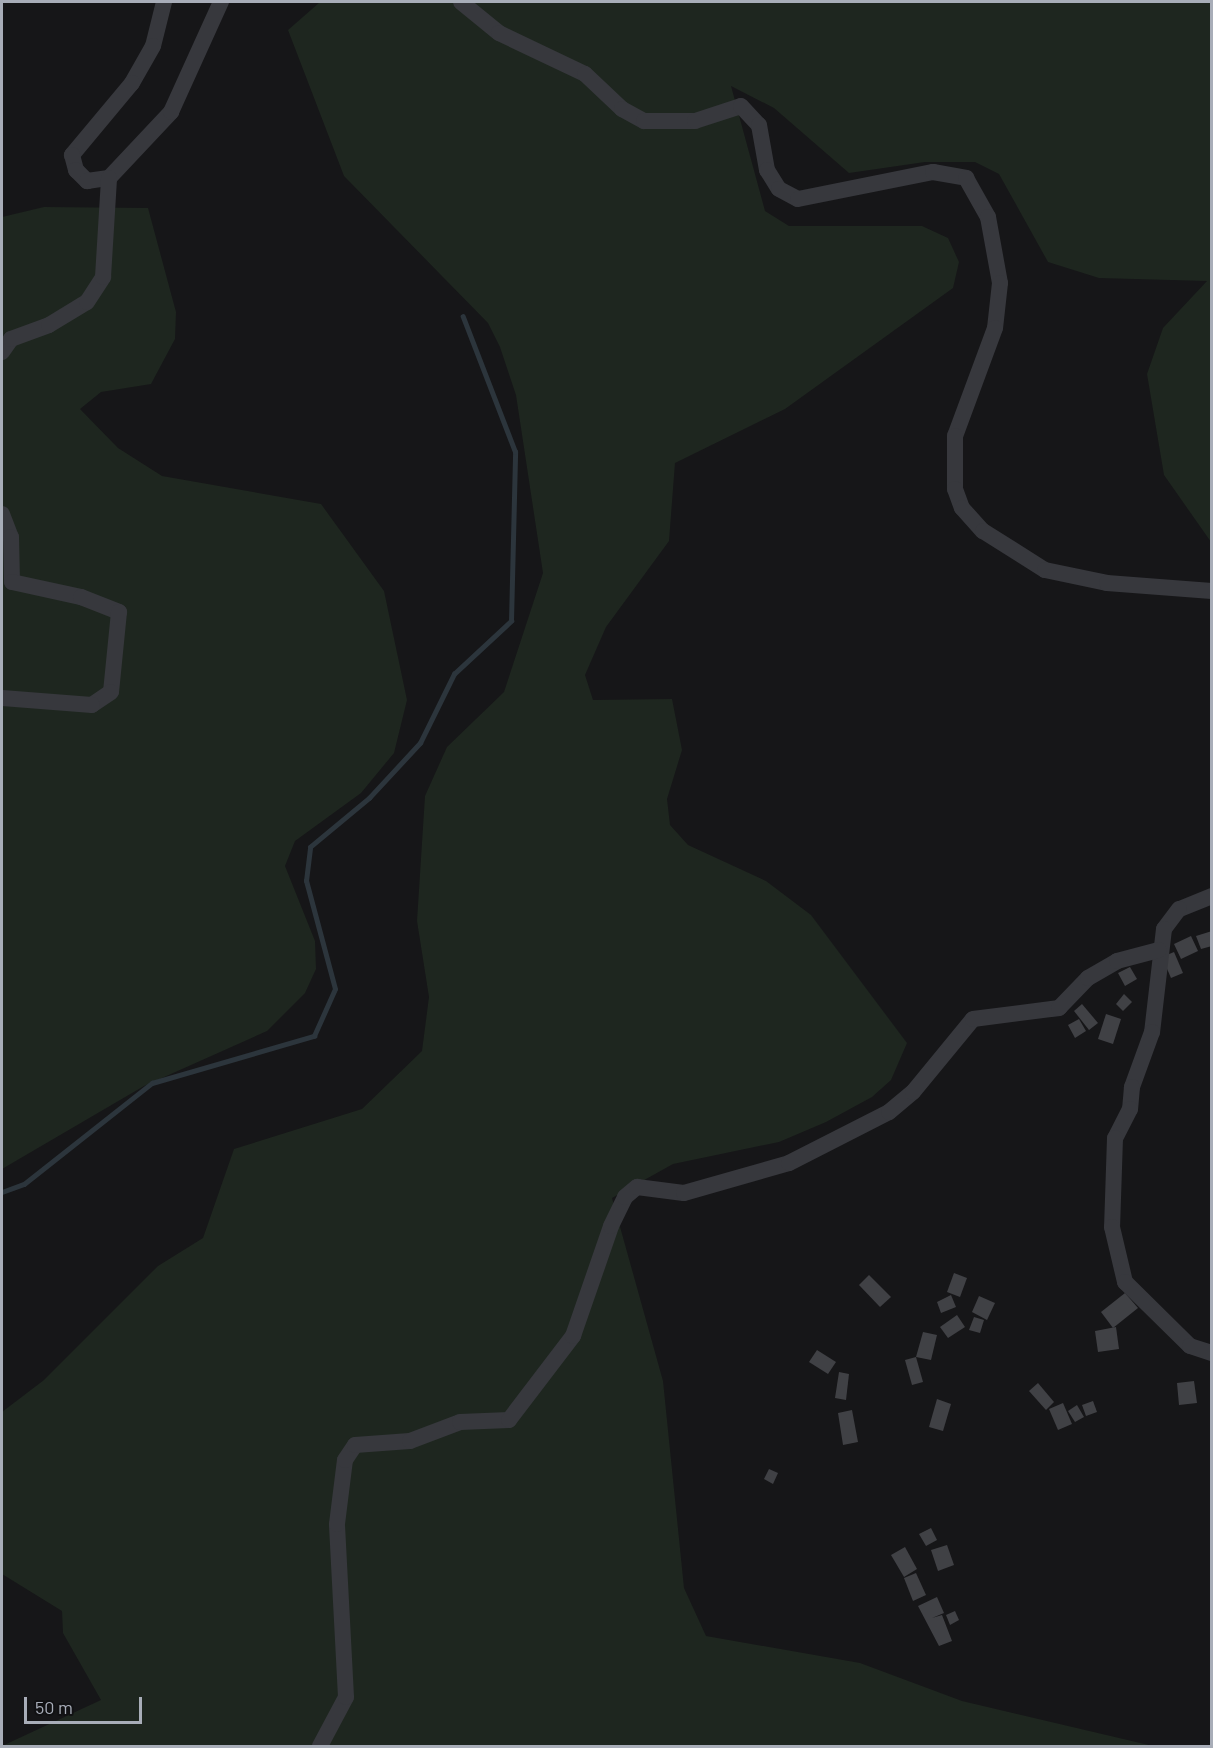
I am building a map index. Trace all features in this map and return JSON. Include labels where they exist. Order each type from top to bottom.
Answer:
[{"type":"street","points":[[164,2],[153,46],[132,83],[72,155],[76,170],[87,181],[109,178],[171,112],[221,2]]},
{"type":"street","points":[[461,2],[499,33],[585,74],[622,109],[644,121],[695,121],[741,106],[759,125],[767,170],[779,189],[798,199],[933,172],[966,178],[988,217],[1000,283],[995,328],[955,436],[955,489],[962,508],[983,531],[1045,570],[1107,583],[1212,591]]},
{"type":"street","points":[[2,352],[11,339],[49,326],[87,302],[103,277],[109,178]]},
{"type":"street","points":[[2,514],[11,537],[12,582],[44,593],[81,597],[119,612],[111,692],[92,705],[2,698]]},
{"type":"street","points":[[1212,896],[1167,919],[1159,950],[1152,1032],[1132,1087],[1130,1109],[1115,1138],[1112,1227],[1125,1282],[1190,1346],[1212,1353]]},
{"type":"street","points":[[320,1746],[346,1697],[337,1524],[345,1460],[355,1445],[410,1442],[460,1422],[509,1420],[573,1336],[611,1226],[625,1197],[637,1187],[684,1193],[768,1172],[889,1112],[913,1092],[974,1019],[1059,1008],[1088,978],[1117,961],[1159,950]]},
{"type":"shaded area","points":[[320,2],[1211,2],[1211,542],[1164,475],[1147,374],[1163,328],[1207,281],[1099,278],[1048,262],[999,174],[975,162],[925,162],[849,173],[774,108],[731,86],[765,211],[789,226],[922,226],[948,238],[959,262],[953,288],[785,409],[675,463],[669,541],[606,627],[585,675],[593,700],[672,699],[682,750],[667,799],[670,825],[688,845],[766,881],[811,915],[907,1043],[891,1080],[872,1097],[826,1122],[779,1142],[673,1164],[612,1198],[663,1381],[684,1588],[706,1636],[860,1663],[962,1701],[1153,1746],[2,1746],[101,1700],[63,1633],[62,1611],[2,1574],[2,1412],[44,1380],[158,1266],[203,1238],[234,1149],[362,1109],[422,1051],[429,997],[417,921],[425,796],[447,747],[504,692],[543,573],[516,395],[500,347],[488,323],[344,176],[288,30]]},
{"type":"shaded area","points":[[44,207],[148,208],[176,312],[175,339],[151,384],[101,392],[80,409],[118,448],[162,476],[321,504],[384,591],[407,700],[394,753],[361,793],[295,841],[285,866],[315,941],[316,969],[305,993],[267,1031],[144,1086],[2,1169],[2,217]]},
{"type":"building","points":[[1212,931],[1212,946],[1201,949],[1196,936]]},
{"type":"building","points":[[1191,936],[1198,951],[1181,959],[1174,944]]},
{"type":"building","points":[[1174,952],[1183,973],[1171,978],[1162,957]]},
{"type":"building","points":[[1130,967],[1137,979],[1125,986],[1118,973]]},
{"type":"building","points":[[1124,994],[1132,1002],[1123,1011],[1116,1004]]},
{"type":"building","points":[[1082,1004],[1098,1023],[1089,1030],[1074,1011]]},
{"type":"building","points":[[1106,1014],[1121,1019],[1113,1044],[1098,1039]]},
{"type":"building","points":[[1079,1019],[1086,1031],[1075,1038],[1068,1025]]},
{"type":"building","points":[[954,1273],[967,1278],[960,1297],[947,1292]]},
{"type":"building","points":[[869,1275],[891,1297],[880,1307],[859,1285]]},
{"type":"building","points":[[1125,1293],[1138,1308],[1113,1328],[1101,1312]]},
{"type":"building","points":[[951,1295],[956,1307],[941,1313],[937,1302]]},
{"type":"building","points":[[979,1296],[995,1303],[987,1320],[972,1312]]},
{"type":"building","points":[[957,1315],[965,1327],[948,1338],[940,1327]]},
{"type":"building","points":[[974,1317],[984,1320],[980,1333],[969,1330]]},
{"type":"building","points":[[1116,1327],[1119,1349],[1098,1352],[1095,1331]]},
{"type":"building","points":[[923,1332],[937,1335],[931,1360],[916,1357]]},
{"type":"building","points":[[817,1350],[836,1362],[828,1374],[809,1362]]},
{"type":"building","points":[[916,1357],[923,1382],[912,1385],[905,1360]]},
{"type":"building","points":[[839,1372],[849,1374],[846,1400],[835,1398]]},
{"type":"building","points":[[1194,1381],[1197,1403],[1179,1405],[1177,1383]]},
{"type":"building","points":[[1038,1383],[1054,1402],[1046,1410],[1029,1391]]},
{"type":"building","points":[[937,1399],[951,1404],[943,1431],[929,1427]]},
{"type":"building","points":[[1093,1401],[1097,1412],[1086,1416],[1082,1405]]},
{"type":"building","points":[[1063,1403],[1072,1424],[1058,1430],[1049,1409]]},
{"type":"building","points":[[1077,1405],[1084,1417],[1075,1422],[1068,1411]]},
{"type":"building","points":[[852,1410],[858,1442],[843,1445],[838,1413]]},
{"type":"building","points":[[769,1469],[778,1473],[773,1484],[764,1479]]},
{"type":"building","points":[[931,1528],[937,1540],[926,1546],[919,1534]]},
{"type":"building","points":[[947,1545],[954,1565],[938,1571],[931,1550]]},
{"type":"building","points":[[905,1547],[917,1569],[904,1577],[891,1555]]},
{"type":"building","points":[[916,1573],[926,1595],[913,1601],[904,1578]]},
{"type":"building","points":[[937,1597],[944,1613],[932,1618],[942,1615],[952,1641],[939,1646],[918,1606]]},
{"type":"building","points":[[955,1611],[959,1620],[950,1625],[946,1615]]},
{"type":"waterway","points":[[2,1192],[24,1184],[152,1083],[314,1036],[335,989],[306,881],[310,847],[369,798],[420,743],[454,674],[511,621],[515,452],[463,317]]}]
